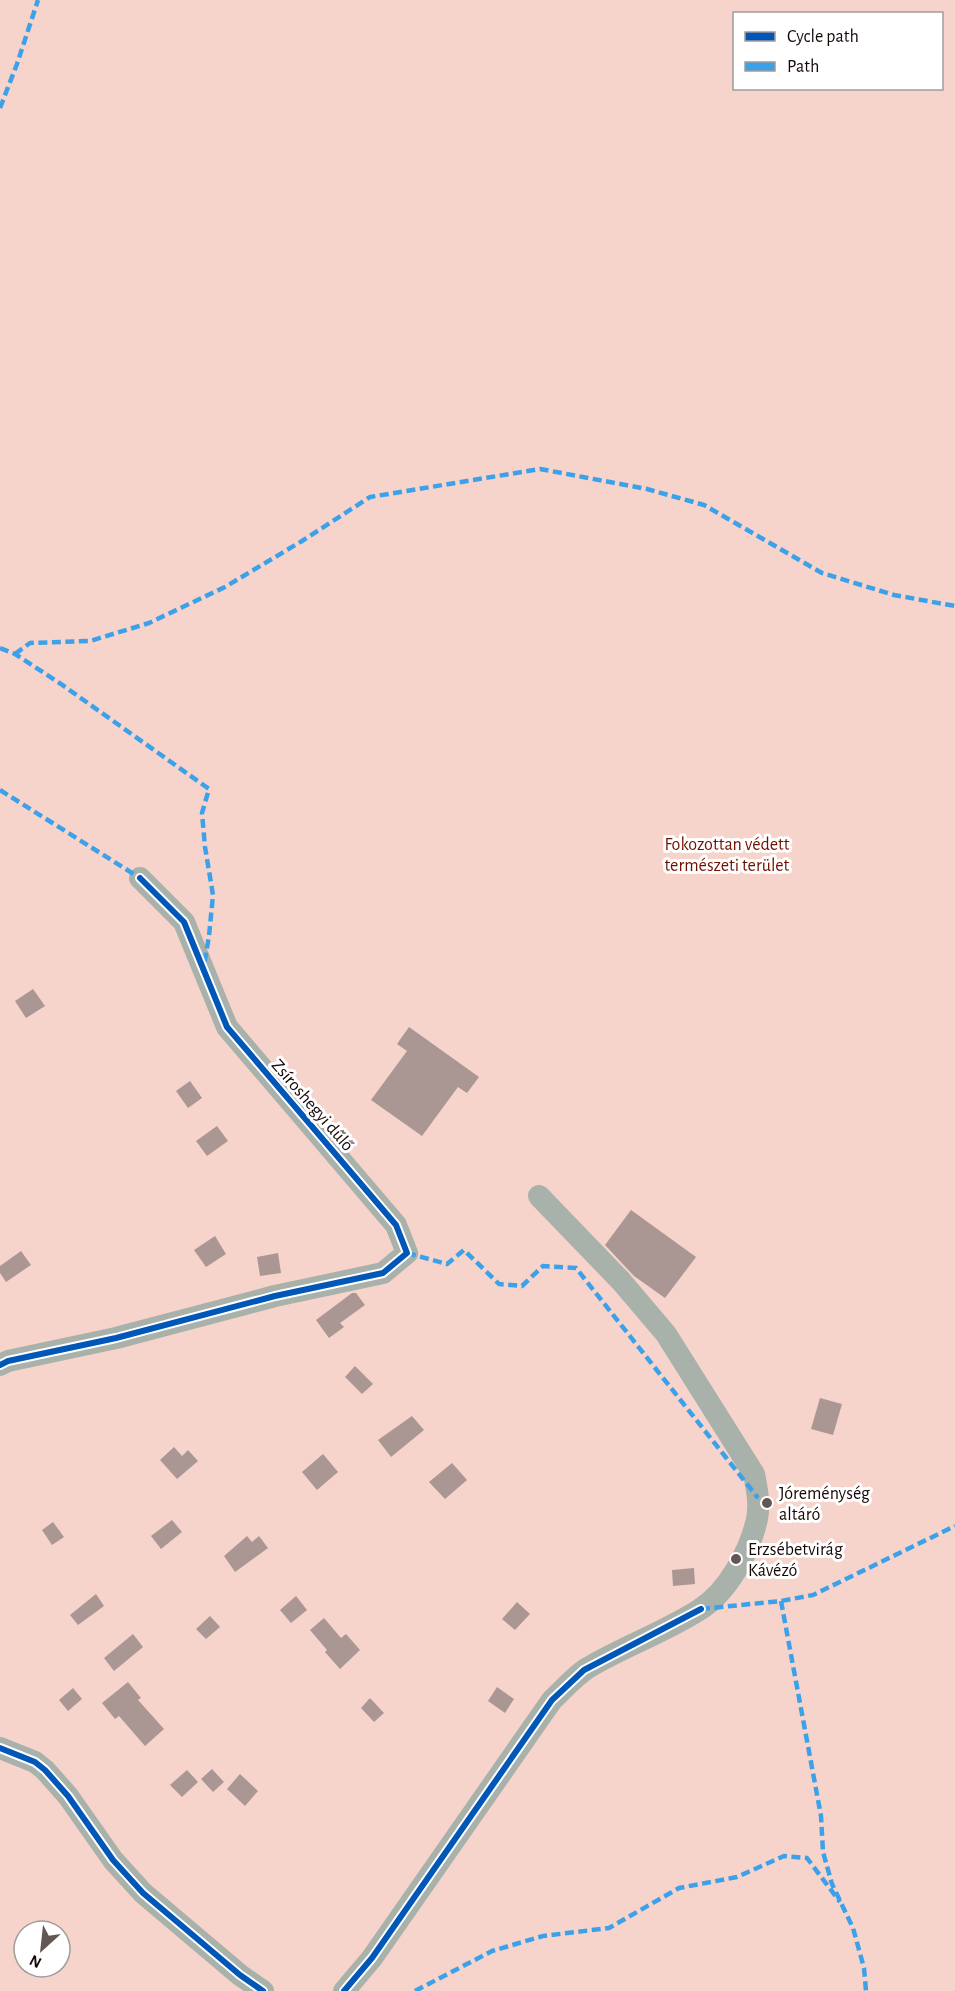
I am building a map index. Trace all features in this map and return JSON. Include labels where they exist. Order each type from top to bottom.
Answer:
[{"type":"street","name":"Zsíroshegyi dűlő","points":[[0,1365],[8,1361],[116,1338],[274,1296],[383,1273],[407,1253],[396,1225],[227,1027],[184,922],[140,878]]},
{"type":"street","points":[[344,1991],[372,1958],[552,1700],[584,1670],[701,1609],[725,1586],[737,1570],[757,1519],[758,1498],[754,1474],[666,1334],[621,1281],[538,1196]]},
{"type":"street","points":[[0,1748],[35,1762],[45,1770],[68,1796],[113,1860],[143,1893],[240,1976],[263,1991]]},
{"type":"green space","name":"Fokozottan védett természeti terület","points":[[0,0],[955,0],[955,1991],[0,1991]]},
{"type":"building","points":[[33,989],[45,1006],[26,1018],[15,1001]]},
{"type":"building","points":[[409,1027],[479,1077],[467,1093],[458,1087],[422,1136],[371,1100],[407,1051],[397,1044]]},
{"type":"building","points":[[190,1081],[202,1098],[188,1108],[176,1091]]},
{"type":"building","points":[[217,1126],[228,1141],[207,1156],[196,1141]]},
{"type":"building","points":[[631,1210],[696,1257],[665,1298],[634,1276],[605,1245]]},
{"type":"building","points":[[215,1236],[226,1254],[206,1267],[194,1250]]},
{"type":"building","points":[[21,1251],[31,1265],[6,1282],[0,1273],[0,1266]]},
{"type":"building","points":[[278,1253],[281,1273],[260,1276],[257,1257]]},
{"type":"building","points":[[352,1293],[356,1293],[365,1305],[340,1323],[344,1327],[329,1338],[316,1320]]},
{"type":"building","points":[[355,1366],[373,1384],[362,1394],[345,1377]]},
{"type":"building","points":[[820,1398],[842,1404],[833,1435],[811,1429]]},
{"type":"building","points":[[412,1416],[424,1430],[391,1457],[378,1440]]},
{"type":"building","points":[[174,1447],[182,1456],[188,1450],[198,1461],[177,1479],[160,1460]]},
{"type":"building","points":[[323,1454],[338,1472],[317,1490],[302,1472]]},
{"type":"building","points":[[452,1463],[467,1480],[445,1499],[429,1482]]},
{"type":"building","points":[[172,1520],[182,1532],[161,1549],[151,1536]]},
{"type":"building","points":[[53,1522],[64,1537],[52,1545],[42,1530]]},
{"type":"building","points":[[247,1536],[252,1542],[259,1536],[268,1548],[235,1572],[224,1556]]},
{"type":"building","points":[[694,1568],[695,1584],[673,1586],[672,1570]]},
{"type":"building","points":[[96,1594],[104,1606],[78,1625],[70,1615]]},
{"type":"building","points":[[296,1596],[307,1610],[291,1623],[280,1610]]},
{"type":"building","points":[[517,1602],[530,1614],[515,1630],[502,1619]]},
{"type":"building","points":[[210,1616],[220,1627],[206,1639],[196,1629]]},
{"type":"building","points":[[324,1618],[341,1638],[346,1634],[360,1650],[340,1669],[310,1630]]},
{"type":"building","points":[[133,1634],[143,1647],[114,1671],[104,1658]]},
{"type":"building","points":[[128,1682],[141,1698],[138,1700],[164,1729],[145,1746],[119,1716],[115,1719],[102,1703]]},
{"type":"building","points":[[497,1687],[514,1699],[505,1713],[488,1701]]},
{"type":"building","points":[[73,1688],[82,1699],[68,1711],[59,1700]]},
{"type":"building","points":[[370,1698],[384,1713],[374,1722],[361,1708]]},
{"type":"building","points":[[212,1769],[224,1782],[213,1792],[201,1779]]},
{"type":"building","points":[[187,1770],[198,1782],[182,1797],[170,1785]]},
{"type":"building","points":[[240,1774],[258,1791],[245,1806],[227,1789]]},
{"type":"marked path","points":[[0,108],[38,0]]},
{"type":"marked path","points":[[15,654],[30,643],[90,641],[149,623],[225,587],[370,497],[540,469],[647,489],[704,505],[822,573],[894,595],[955,606]]},
{"type":"marked path","points":[[0,648],[15,654],[61,684],[209,789],[202,813],[213,895],[204,966]]},
{"type":"marked path","points":[[0,790],[140,878]]},
{"type":"marked path","points":[[407,1253],[447,1264],[464,1250],[499,1284],[522,1286],[543,1266],[576,1268],[758,1498]]},
{"type":"marked path","points":[[701,1609],[781,1601],[813,1595],[955,1526]]},
{"type":"marked path","points":[[781,1601],[821,1816],[823,1852],[832,1884],[853,1928],[864,1968],[866,1991]]},
{"type":"marked path","points":[[415,1991],[492,1951],[543,1936],[609,1928],[679,1888],[737,1877],[784,1856],[807,1858],[840,1902]]},
{"type":"cycle path","points":[[0,1365],[8,1361],[116,1338],[275,1296],[383,1273],[407,1253],[396,1225],[227,1027],[184,922],[140,878]]},
{"type":"cycle path","points":[[344,1991],[372,1958],[552,1700],[584,1670],[701,1609]]},
{"type":"cycle path","points":[[0,1748],[35,1762],[45,1770],[68,1796],[113,1860],[143,1893],[240,1975],[263,1991]]},
{"type":"place","name":"Jóreménység altáró","points":[[767,1503]]},
{"type":"place","name":"Erzsébetvirág Kávézó","points":[[736,1559]]}]
